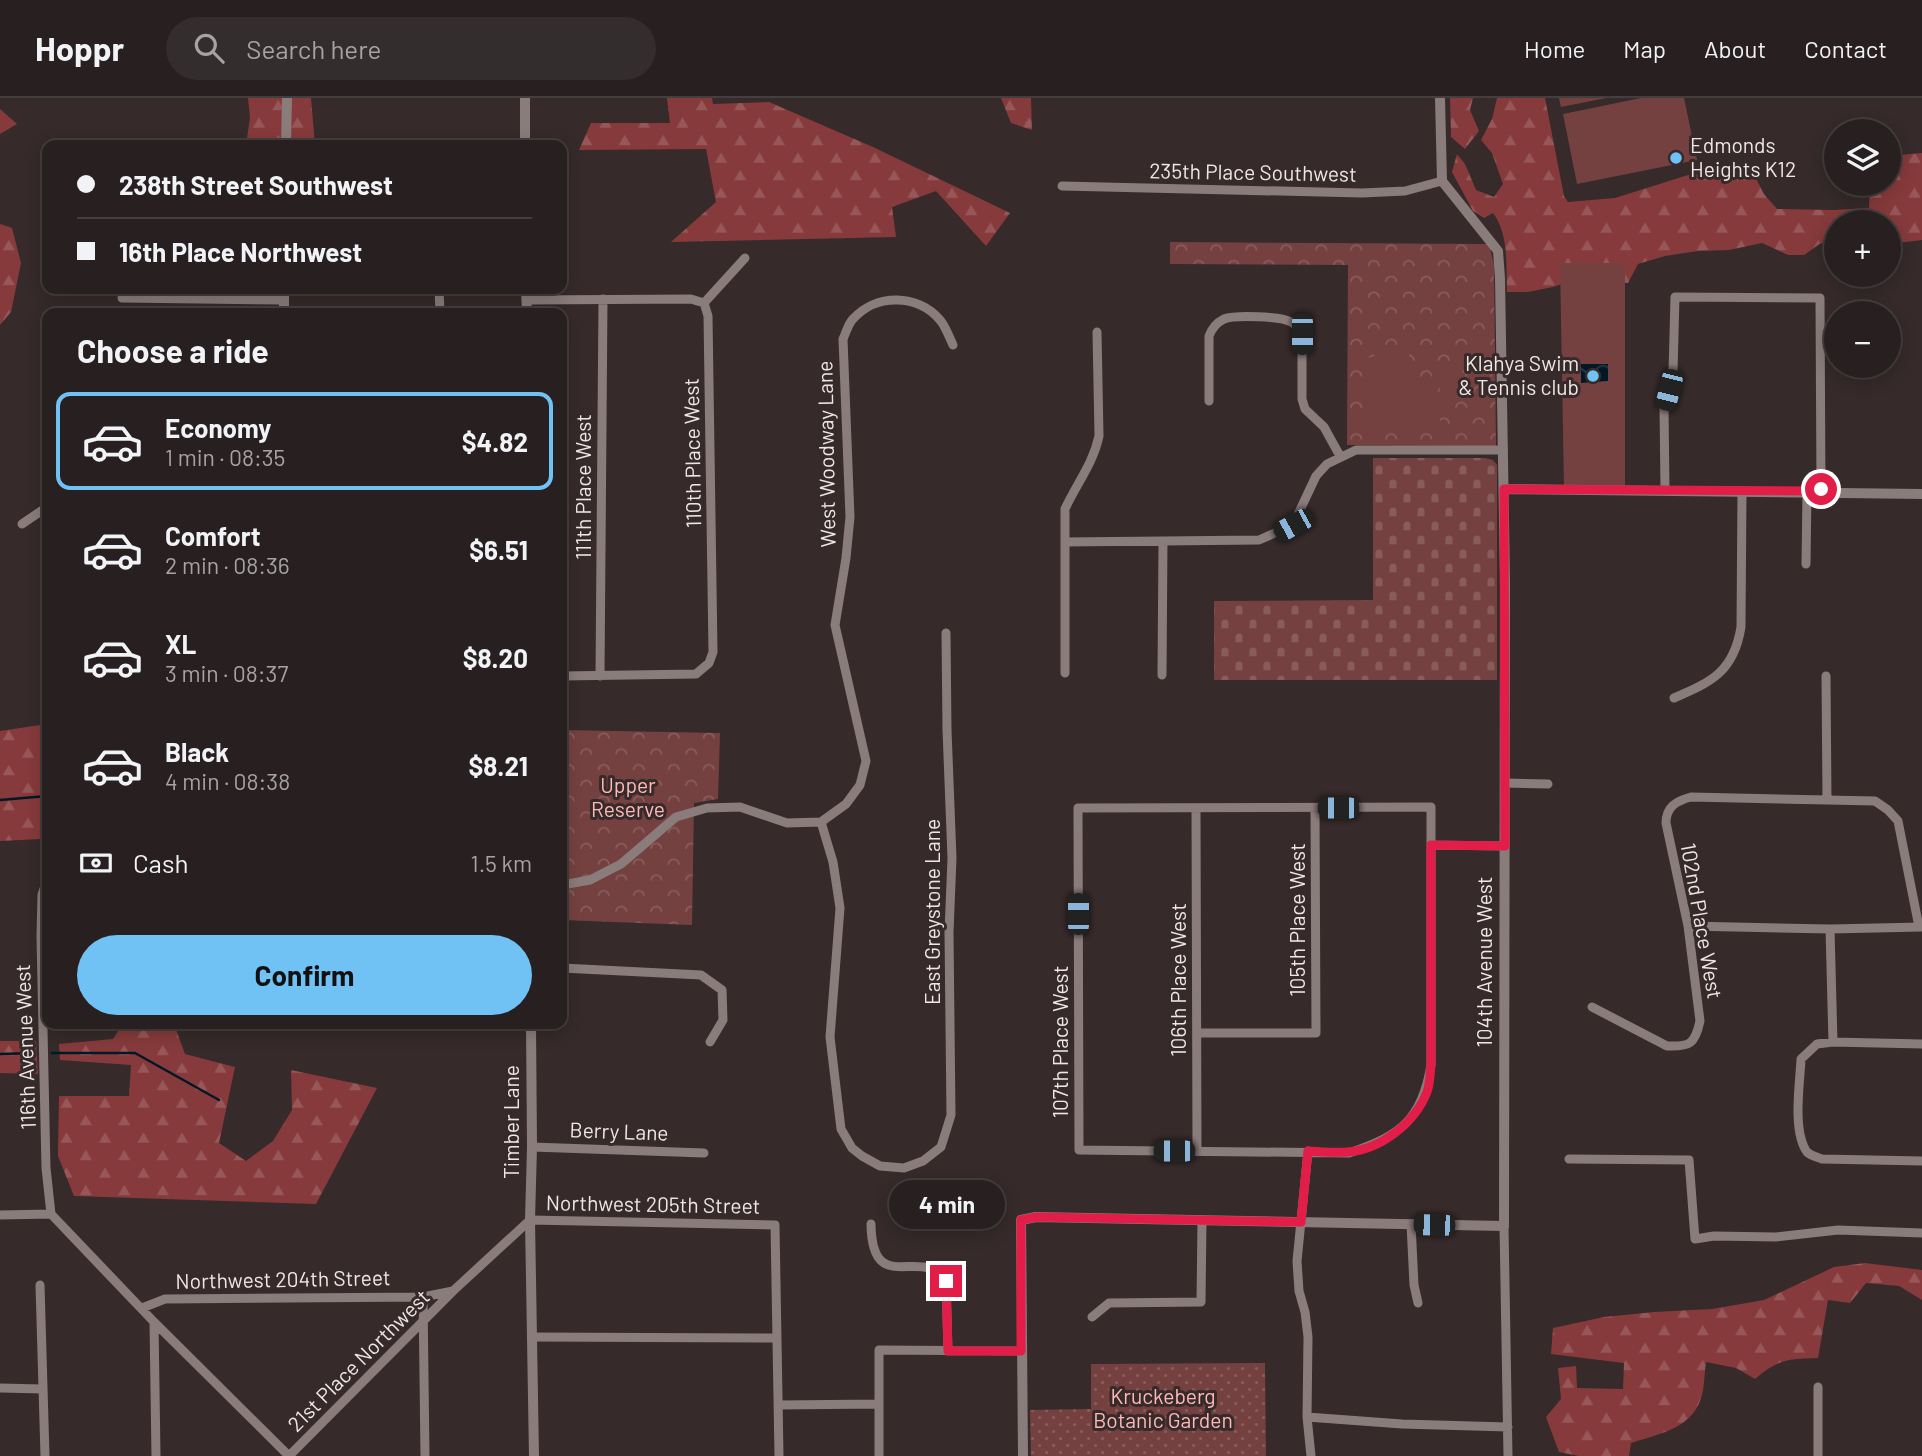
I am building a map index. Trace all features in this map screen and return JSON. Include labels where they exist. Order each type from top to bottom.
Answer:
[{"type":"street","points":[[286,98],[286,140]]},
{"type":"street","points":[[524,98],[525,140]]},
{"type":"street","points":[[1440,98],[1442,181]]},
{"type":"street","name":"235th Place Southwest","points":[[1062,186],[1362,192],[1405,191],[1442,181]]},
{"type":"street","name":"104th Avenue West","points":[[1442,181],[1498,251],[1500,278],[1504,489],[1504,1226]]},
{"type":"street","points":[[526,294],[603,299],[691,299],[704,303],[744,258]]},
{"type":"street","points":[[122,298],[284,294]]},
{"type":"street","points":[[1665,490],[1664,407],[1673,372],[1675,297],[1820,298],[1821,491]]},
{"type":"street","name":"111th Place West","points":[[600,676],[603,299]]},
{"type":"street","name":"West Woodway Lane","points":[[821,822],[846,804],[860,785],[866,761],[835,625],[850,517],[843,339],[852,320],[870,307],[890,299],[909,300],[928,309],[942,322],[953,345]]},
{"type":"street","name":"110th Place West","points":[[600,676],[696,674],[709,663],[713,652],[708,316],[704,303]]},
{"type":"street","points":[[1209,401],[1209,336],[1212,328],[1226,318],[1289,320],[1302,334],[1302,399],[1306,409],[1324,427],[1340,456]]},
{"type":"street","points":[[1065,673],[1065,509],[1073,492],[1085,477],[1096,452],[1099,436],[1097,332]]},
{"type":"street","points":[[1065,542],[1259,540],[1293,525],[1316,476],[1327,464],[1356,450],[1503,450]]},
{"type":"street","points":[[1504,489],[1922,494]]},
{"type":"street","points":[[1674,698],[1704,686],[1716,677],[1726,668],[1738,648],[1741,627],[1742,491]]},
{"type":"street","points":[[1806,564],[1807,491]]},
{"type":"street","points":[[22,524],[42,510]]},
{"type":"street","points":[[1162,675],[1163,541]]},
{"type":"street","name":"East Greystone Lane","points":[[821,822],[833,862],[840,908],[830,1038],[841,1129],[852,1148],[862,1156],[880,1166],[904,1168],[923,1161],[941,1147],[951,1115],[948,932],[952,858],[946,633]]},
{"type":"street","points":[[567,676],[600,676]]},
{"type":"street","points":[[1688,926],[1830,929],[1920,927],[1898,821],[1875,801],[1827,800],[1826,676]]},
{"type":"street","points":[[1505,783],[1548,784]]},
{"type":"street","name":"102nd Place West","points":[[1592,1007],[1667,1046],[1681,1047],[1691,1044],[1697,1034],[1700,1021],[1688,926],[1666,823],[1666,813],[1672,805],[1691,796],[1827,800]]},
{"type":"street","points":[[567,884],[590,880],[621,864],[677,817],[707,808],[740,807],[787,823],[821,822]]},
{"type":"street","points":[[1196,808],[1431,807],[1431,1065],[1427,1092],[1414,1114],[1401,1128],[1379,1143],[1349,1153],[1197,1151]]},
{"type":"street","name":"107th Place West","points":[[1196,808],[1078,808],[1079,1150],[1197,1151]]},
{"type":"street","name":"106th Place West","points":[[1196,808],[1197,1151]]},
{"type":"street","name":"105th Place West","points":[[1197,1033],[1316,1033],[1315,808]]},
{"type":"street","points":[[1431,845],[1505,846]]},
{"type":"street","name":"116th Avenue West","points":[[42,901],[42,924]]},
{"type":"street","points":[[1830,929],[1833,1042]]},
{"type":"street","points":[[567,968],[701,975],[722,990],[723,1020],[710,1042]]},
{"type":"street","name":"116th Avenue West","points":[[45,1029],[46,1168],[51,1214]]},
{"type":"street","name":"Timber Lane","points":[[531,1029],[530,1220],[534,1456]]},
{"type":"street","points":[[1922,1044],[1817,1044],[1801,1059],[1799,1119],[1807,1151],[1813,1156],[1922,1160]]},
{"type":"street","name":"Berry Lane","points":[[532,1147],[704,1153]]},
{"type":"street","points":[[1308,1151],[1297,1261],[1299,1291],[1308,1337],[1307,1417],[1311,1456]]},
{"type":"street","points":[[1569,1159],[1689,1160],[1695,1240],[1714,1237],[1776,1237],[1838,1230],[1922,1233]]},
{"type":"street","points":[[0,1215],[51,1214],[154,1322],[289,1456]]},
{"type":"street","points":[[1023,1456],[1020,1228],[1021,1220],[1037,1217],[1504,1226],[1508,1456]]},
{"type":"street","points":[[453,1291],[530,1220]]},
{"type":"street","name":"Northwest 205th Street","points":[[530,1220],[775,1225],[777,1338]]},
{"type":"street","points":[[1092,1318],[1109,1303],[1201,1302],[1202,1220]]},
{"type":"street","points":[[871,1224],[871,1241],[879,1260],[888,1266],[931,1270],[943,1276],[946,1281],[948,1351]]},
{"type":"street","points":[[1411,1224],[1414,1284],[1418,1303]]},
{"type":"street","points":[[40,1285],[45,1456]]},
{"type":"street","name":"Northwest 204th Street","points":[[142,1308],[164,1299],[423,1297],[453,1291]]},
{"type":"street","name":"21st Place Northwest","points":[[289,1456],[453,1291]]},
{"type":"street","points":[[423,1297],[425,1456]]},
{"type":"street","points":[[154,1322],[156,1456]]},
{"type":"street","points":[[532,1337],[777,1338],[779,1456]]},
{"type":"street","points":[[878,1456],[879,1350],[1021,1351]]},
{"type":"street","points":[[1818,1387],[1818,1456]]},
{"type":"street","points":[[0,1388],[43,1389]]},
{"type":"street","points":[[778,1405],[879,1404]]},
{"type":"street","points":[[1307,1417],[1402,1424],[1508,1427]]},
{"type":"green space","points":[[248,98],[311,98],[315,140],[247,140],[250,118]]},
{"type":"green space","points":[[667,98],[712,98],[713,104],[769,102],[873,147],[1010,213],[986,246],[936,191],[892,207],[896,237],[671,242],[716,202],[706,149],[579,150],[591,123],[670,123]]},
{"type":"green space","points":[[1001,98],[1031,98],[1032,130],[1011,123]]},
{"type":"green space","points":[[1450,98],[1473,98],[1470,110],[1479,131],[1465,149],[1451,137]]},
{"type":"green space","points":[[1497,98],[1545,98],[1564,196],[1568,202],[1615,198],[1688,175],[1750,167],[1764,194],[1777,209],[1834,210],[1824,210],[1824,244],[1821,243],[1804,255],[1788,255],[1762,243],[1729,250],[1665,256],[1638,264],[1628,283],[1571,281],[1528,292],[1507,292],[1506,251],[1498,221],[1493,213],[1484,218],[1473,211],[1452,172],[1457,154],[1465,164],[1476,190],[1494,197],[1503,184],[1492,153],[1481,140],[1492,119]]},
{"type":"green space","points":[[1559,98],[1606,98],[1561,107]]},
{"type":"green space","points":[[1641,98],[1684,98],[1697,160],[1577,184],[1563,114]]},
{"type":"green space","points":[[0,109],[17,124],[0,134]]},
{"type":"green space","points":[[1922,153],[1922,240],[1901,242],[1901,210],[1834,210],[1869,208],[1870,196],[1901,196],[1901,155]]},
{"type":"green space","points":[[0,224],[12,228],[21,263],[11,312],[0,325]]},
{"type":"green space","points":[[1170,242],[1489,244],[1494,265],[1496,446],[1347,445],[1348,265],[1170,264]]},
{"type":"green space","name":"Klahya Swim & Tennis club","points":[[1560,263],[1625,263],[1625,489],[1564,489]]},
{"type":"green space","points":[[1374,353],[1409,354],[1409,372],[1426,388],[1442,426],[1369,428],[1365,424],[1364,357],[1374,358]]},
{"type":"green space","points":[[1439,368],[1462,368],[1463,397],[1440,397]]},
{"type":"green space","points":[[1373,458],[1485,458],[1493,460],[1497,465],[1497,680],[1214,680],[1214,601],[1373,600]]},
{"type":"green space","points":[[42,724],[42,840],[41,839]]},
{"type":"green space","points":[[42,725],[42,840],[0,841],[0,731]]},
{"type":"green space","name":"Upper Reserve","points":[[567,730],[720,733],[718,799],[694,803],[692,925],[567,920]]},
{"type":"green space","points":[[120,1029],[176,1029],[185,1054],[235,1067],[219,1143],[246,1161],[273,1141],[292,1110],[291,1070],[377,1088],[316,1204],[74,1196],[58,1156],[59,1096],[129,1096],[131,1065],[60,1060],[59,1044],[113,1039]]},
{"type":"green space","points":[[0,1041],[36,1041],[38,1074],[0,1073]]},
{"type":"green space","points":[[1865,1263],[1922,1270],[1922,1300],[1899,1286],[1866,1283],[1850,1303],[1828,1300],[1818,1358],[1784,1361],[1770,1367],[1755,1379],[1736,1368],[1706,1362],[1703,1392],[1695,1411],[1689,1418],[1661,1434],[1631,1443],[1629,1456],[1579,1456],[1559,1452],[1546,1417],[1561,1399],[1558,1368],[1576,1366],[1577,1388],[1623,1389],[1624,1363],[1551,1354],[1553,1328],[1604,1317],[1712,1309],[1764,1300],[1834,1267]]},
{"type":"green space","name":"Kruckeberg Botanic Garden","points":[[1265,1363],[1266,1456],[1031,1456],[1030,1410],[1091,1409],[1091,1364]]},
{"type":"water","points":[[1581,364],[1608,364],[1608,381],[1581,383]]},
{"type":"waterway","points":[[0,800],[42,796]]},
{"type":"waterway","points":[[0,1054],[35,1053]]},
{"type":"waterway","points":[[52,1053],[135,1053],[219,1100]]},
{"type":"place","name":"Edmonds Heights K12","points":[[1676,158]]},
{"type":"place","name":"Klahya Swim & Tennis club","points":[[1593,376]]},
{"type":"route","points":[[946,1281],[948,1351],[1021,1351],[1021,1220],[1037,1217],[1301,1222],[1308,1151],[1349,1153],[1379,1143],[1401,1128],[1414,1114],[1427,1092],[1431,1065],[1431,845],[1505,846],[1504,489],[1821,489]]}]
